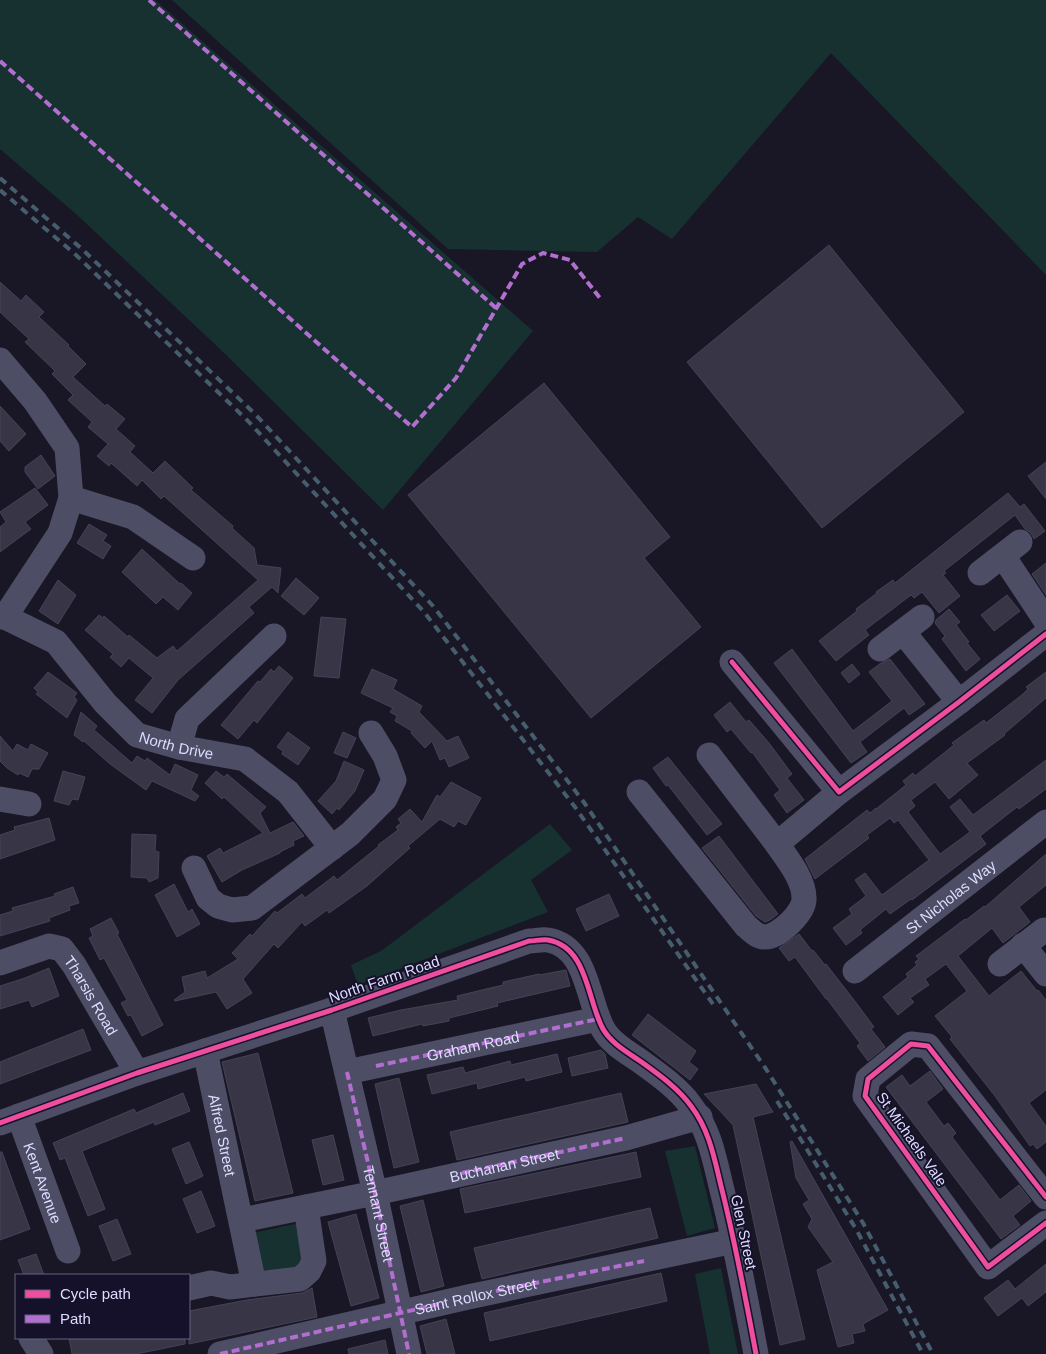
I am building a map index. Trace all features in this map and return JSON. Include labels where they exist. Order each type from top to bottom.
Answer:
[{"type":"street","points":[[0,360],[35,401],[67,448],[71,498],[60,534],[2,617]]},
{"type":"street","points":[[71,498],[133,518],[193,558]]},
{"type":"street","points":[[980,573],[1011,549],[1046,621]]},
{"type":"street","name":"North Drive","points":[[2,617],[56,642],[105,702],[137,735],[179,747],[244,760],[288,792],[332,848]]},
{"type":"street","points":[[880,649],[913,625],[959,702]]},
{"type":"street","points":[[777,844],[839,792],[1046,634]]},
{"type":"street","points":[[179,747],[186,719],[274,636]]},
{"type":"street","points":[[732,662],[839,792]]},
{"type":"street","points":[[194,868],[208,898],[218,906],[232,910],[252,908],[332,848],[350,834],[385,798],[394,780],[385,756],[371,733]]},
{"type":"street","points":[[639,792],[746,926],[763,937],[770,936],[790,923],[801,911],[805,901],[804,888],[777,844],[709,755]]},
{"type":"street","points":[[0,800],[29,804]]},
{"type":"street","name":"St Nicholas Way","points":[[855,971],[1046,822]]},
{"type":"street","points":[[1000,964],[1044,930]]},
{"type":"street","name":"North Farm Road","points":[[9,1119],[138,1073],[332,1010],[529,941],[547,940],[562,944],[573,953],[584,975],[598,1019],[613,1042],[649,1067],[684,1096],[700,1117]]},
{"type":"street","name":"Tharsis Road","points":[[0,963],[49,946],[62,949],[74,964],[138,1073]]},
{"type":"street","points":[[1023,946],[1046,974]]},
{"type":"street","name":"Tennant Street","points":[[332,1010],[376,1193],[409,1354]]},
{"type":"street","name":"Graham Road","points":[[347,1072],[598,1019]]},
{"type":"street","name":"St Michaels Vale","points":[[1046,1197],[928,1046],[911,1044],[868,1079],[865,1096],[988,1267],[1046,1223]]},
{"type":"street","name":"Alfred Street","points":[[205,1051],[254,1284]]},
{"type":"street","name":"Buchanan Street","points":[[306,1207],[626,1138],[700,1117]]},
{"type":"street","name":"Glen Street","points":[[700,1117],[709,1136],[734,1241],[756,1354]]},
{"type":"street","name":"Kent Avenue","points":[[9,1119],[68,1250]]},
{"type":"street","points":[[190,1288],[211,1283],[230,1288],[300,1279],[309,1270],[314,1261],[306,1207],[242,1220]]},
{"type":"street","name":"Saint Rollox Street","points":[[220,1354],[496,1291],[734,1241]]},
{"type":"street","points":[[32,1339],[41,1354]]},
{"type":"green space","points":[[0,0],[155,0],[533,331],[383,510],[220,349],[76,214],[0,149]]},
{"type":"green space","points":[[172,0],[1046,0],[1046,275],[831,53],[672,239],[638,217],[597,252],[448,249]]},
{"type":"green space","points":[[550,824],[572,850],[531,880],[548,912],[358,985],[351,965],[381,951]]},
{"type":"green space","points":[[695,1146],[715,1228],[687,1236],[665,1151]]},
{"type":"green space","points":[[299,1223],[304,1253],[299,1265],[294,1269],[276,1272],[262,1269],[253,1233]]},
{"type":"green space","points":[[721,1268],[738,1354],[710,1354],[695,1274]]},
{"type":"building","points":[[829,245],[964,412],[822,528],[687,362]]},
{"type":"building","points":[[0,282],[21,301],[26,295],[44,312],[39,317],[86,364],[73,377],[105,406],[107,404],[125,419],[116,429],[135,446],[130,452],[153,473],[165,461],[193,488],[191,490],[233,526],[232,528],[254,548],[257,565],[281,568],[278,593],[272,587],[249,607],[254,613],[178,680],[152,713],[135,700],[153,678],[129,658],[121,667],[110,657],[113,654],[85,630],[99,615],[103,618],[104,616],[128,637],[129,635],[157,658],[173,646],[177,651],[258,580],[164,496],[161,499],[142,480],[137,486],[111,463],[109,466],[97,456],[108,444],[88,427],[92,422],[68,400],[73,395],[52,374],[55,371],[25,342],[29,339],[0,312]]},
{"type":"building","points":[[544,383],[670,537],[644,558],[701,627],[591,718],[408,495]]},
{"type":"building","points":[[0,406],[26,434],[9,451],[0,441]]},
{"type":"building","points":[[41,455],[55,476],[38,489],[25,472],[25,467]]},
{"type":"building","points":[[1046,462],[1046,499],[1028,476]]},
{"type":"building","points":[[35,488],[48,505],[25,522],[31,529],[0,552],[0,527],[6,522],[0,512]]},
{"type":"building","points":[[1008,493],[1020,507],[1024,504],[1045,531],[1034,539],[1015,515],[944,571],[946,573],[943,575],[960,596],[939,613],[922,592],[914,598],[911,595],[865,630],[869,635],[836,661],[819,641],[857,611],[856,609],[876,592],[893,580],[895,583]]},
{"type":"building","points":[[89,524],[107,535],[103,541],[111,546],[103,559],[77,543]]},
{"type":"building","points":[[142,549],[192,593],[178,610],[163,597],[156,604],[122,572]]},
{"type":"building","points":[[1046,563],[1046,595],[1032,574]]},
{"type":"building","points":[[296,578],[319,598],[304,615],[281,596]]},
{"type":"building","points":[[58,580],[76,595],[58,624],[39,611]]},
{"type":"building","points":[[1007,595],[1020,611],[994,631],[981,615]]},
{"type":"building","points":[[949,609],[960,622],[956,625],[969,642],[967,643],[980,659],[966,671],[942,639],[945,636],[935,623]]},
{"type":"building","points":[[321,617],[346,619],[339,678],[314,676]]},
{"type":"building","points":[[792,649],[853,731],[892,701],[869,672],[890,659],[925,704],[909,715],[904,708],[860,742],[867,752],[851,763],[774,663]]},
{"type":"building","points":[[852,664],[860,674],[849,683],[841,673]]},
{"type":"building","points":[[279,666],[293,678],[257,723],[254,720],[238,739],[221,725],[258,681],[260,682],[271,669],[274,672]]},
{"type":"building","points":[[372,669],[397,680],[393,689],[422,706],[419,712],[447,741],[458,736],[469,758],[449,767],[445,758],[440,760],[432,741],[425,748],[411,733],[412,731],[395,721],[397,716],[390,712],[393,708],[361,693]]},
{"type":"building","points":[[48,672],[77,693],[74,697],[77,700],[67,718],[36,694],[38,692],[34,688]]},
{"type":"building","points":[[1046,672],[1046,698],[1005,735],[967,763],[978,775],[949,799],[935,782],[911,800],[915,806],[908,812],[940,854],[970,832],[950,807],[960,799],[973,815],[1046,760],[1046,789],[1019,809],[1017,807],[980,836],[986,844],[912,900],[890,914],[886,909],[860,930],[862,933],[846,945],[833,928],[852,914],[849,909],[866,896],[855,880],[865,873],[882,895],[929,860],[898,820],[894,823],[890,818],[867,835],[869,838],[815,879],[805,859],[867,810],[870,813],[876,809],[906,785],[903,781],[913,773],[915,776],[954,745],[952,743],[984,720],[986,723],[1023,694],[1028,689],[1026,687]]},
{"type":"building","points":[[730,702],[746,722],[749,720],[769,743],[792,774],[787,778],[804,800],[787,813],[774,795],[780,790],[752,752],[731,729],[727,732],[714,715]]},
{"type":"building","points":[[81,712],[97,726],[94,730],[132,763],[137,756],[145,761],[147,758],[170,775],[175,764],[198,775],[191,790],[199,796],[195,801],[152,781],[146,790],[74,735]]},
{"type":"building","points":[[288,732],[310,748],[298,765],[282,754],[283,751],[277,747]]},
{"type":"building","points":[[343,732],[356,738],[347,758],[334,753]]},
{"type":"building","points":[[0,736],[13,751],[17,744],[28,750],[31,744],[48,753],[39,769],[32,769],[28,777],[19,773],[18,775],[7,768],[0,761]]},
{"type":"building","points":[[668,757],[722,824],[707,835],[653,768]]},
{"type":"building","points":[[344,761],[364,770],[355,791],[339,810],[337,808],[332,814],[318,801],[336,781]]},
{"type":"building","points":[[63,771],[85,777],[78,800],[72,799],[69,805],[54,801]]},
{"type":"building","points":[[216,771],[224,777],[227,774],[266,807],[260,813],[270,833],[293,822],[304,836],[293,841],[294,845],[280,853],[242,870],[222,882],[207,856],[220,848],[223,853],[263,833],[224,797],[222,799],[205,783]]},
{"type":"building","points":[[451,782],[481,798],[466,825],[458,821],[454,827],[440,819],[408,846],[410,848],[367,886],[329,913],[327,910],[305,926],[302,922],[278,948],[274,944],[243,979],[252,993],[227,1009],[216,992],[174,1000],[185,992],[182,977],[205,971],[207,978],[238,959],[232,953],[250,934],[252,936],[275,911],[277,913],[302,894],[305,898],[334,876],[337,880],[398,830],[396,827],[401,823],[398,819],[410,809],[422,822],[437,795],[440,797]]},
{"type":"building","points":[[49,818],[55,840],[0,859],[0,835],[15,830],[14,827]]},
{"type":"building","points":[[132,834],[156,835],[155,851],[159,852],[158,878],[149,882],[147,878],[131,877]]},
{"type":"building","points":[[719,836],[778,914],[770,920],[765,922],[756,916],[702,848]]},
{"type":"building","points":[[1046,854],[1046,885],[1019,907],[1030,922],[1003,943],[992,928],[958,956],[989,996],[1021,971],[1046,1000],[1046,1090],[1029,1103],[1046,1126],[1046,1142],[1037,1149],[1033,1144],[1030,1146],[935,1016],[967,991],[946,964],[925,979],[929,985],[910,998],[914,1002],[898,1015],[883,997],[908,977],[906,974],[917,965],[915,962],[919,959],[916,956],[965,919],[985,907]]},
{"type":"building","points":[[174,884],[188,912],[192,909],[200,924],[177,937],[155,895]]},
{"type":"building","points":[[73,887],[79,903],[69,906],[70,910],[49,918],[50,921],[0,936],[0,915],[13,911],[12,908],[55,896],[54,894]]},
{"type":"building","points":[[609,894],[619,916],[586,931],[576,909]]},
{"type":"building","points":[[111,918],[119,933],[117,934],[163,1025],[142,1036],[131,1015],[128,1016],[121,1003],[127,1000],[104,958],[100,960],[89,938],[93,936],[90,929]]},
{"type":"building","points":[[799,934],[812,951],[826,964],[857,1004],[874,1027],[871,1029],[885,1047],[868,1061],[857,1046],[860,1043],[795,957],[789,961],[779,948]]},
{"type":"building","points":[[49,968],[59,996],[32,1007],[29,1000],[0,1009],[0,986]]},
{"type":"building","points":[[566,970],[570,986],[497,1003],[498,1006],[449,1018],[449,1021],[423,1026],[422,1024],[373,1036],[368,1018],[458,1000],[457,996],[503,985],[503,982]]},
{"type":"building","points":[[648,1014],[696,1051],[689,1062],[698,1069],[690,1080],[632,1035]]},
{"type":"building","points":[[83,1029],[91,1050],[0,1084],[0,1062]]},
{"type":"building","points":[[601,1050],[605,1054],[608,1068],[572,1076],[568,1058]]},
{"type":"building","points":[[258,1053],[293,1193],[255,1201],[222,1062]]},
{"type":"building","points":[[557,1054],[562,1072],[526,1081],[525,1077],[478,1089],[477,1083],[432,1094],[427,1075],[463,1067],[465,1073],[510,1061],[511,1065]]},
{"type":"building","points":[[930,1071],[943,1089],[926,1102],[944,1126],[948,1123],[956,1133],[952,1137],[1000,1200],[1019,1185],[1031,1201],[1013,1216],[1020,1225],[1001,1239],[886,1087],[902,1075],[910,1086]]},
{"type":"building","points":[[399,1078],[419,1162],[394,1168],[375,1084]]},
{"type":"building","points":[[756,1084],[773,1112],[753,1117],[805,1339],[780,1345],[733,1125],[704,1094]]},
{"type":"building","points":[[183,1093],[190,1111],[155,1125],[154,1122],[82,1151],[105,1209],[88,1216],[65,1158],[60,1160],[53,1143],[134,1109],[136,1113]]},
{"type":"building","points":[[621,1093],[628,1122],[457,1160],[450,1132]]},
{"type":"building","points":[[333,1135],[344,1180],[323,1185],[312,1140]]},
{"type":"building","points":[[792,1141],[888,1310],[863,1324],[865,1331],[852,1334],[854,1343],[838,1347],[817,1270],[833,1262],[808,1227],[812,1219],[803,1204],[809,1200],[796,1178],[790,1142]]},
{"type":"building","points":[[189,1142],[203,1176],[186,1184],[172,1149]]},
{"type":"building","points":[[0,1152],[2,1152],[30,1229],[0,1240]]},
{"type":"building","points":[[636,1152],[641,1177],[465,1213],[460,1189]]},
{"type":"building","points":[[201,1191],[215,1226],[197,1233],[183,1199]]},
{"type":"building","points":[[423,1200],[444,1286],[421,1292],[400,1206]]},
{"type":"building","points":[[650,1208],[658,1238],[482,1279],[474,1248]]},
{"type":"building","points":[[356,1214],[379,1298],[351,1306],[328,1222]]},
{"type":"building","points":[[117,1219],[131,1254],[113,1261],[99,1226]]},
{"type":"building","points":[[36,1254],[44,1274],[24,1274],[18,1260]]},
{"type":"building","points":[[1046,1264],[1046,1292],[1028,1306],[1022,1298],[998,1316],[984,1298],[1008,1280],[1015,1289]]},
{"type":"building","points":[[661,1273],[667,1301],[490,1341],[484,1313]]},
{"type":"building","points":[[312,1288],[317,1317],[189,1344],[190,1311],[247,1300],[302,1293]]},
{"type":"building","points":[[446,1319],[455,1354],[427,1354],[420,1326]]},
{"type":"building","points":[[69,1339],[185,1339],[185,1344],[136,1354],[72,1354]]},
{"type":"building","points":[[385,1340],[388,1354],[349,1354],[348,1349]]},
{"type":"railway","points":[[0,178],[82,249],[255,414],[433,606],[583,801],[766,1069],[863,1223],[933,1354]]},
{"type":"railway","points":[[0,190],[76,255],[248,421],[424,612],[575,807],[715,1007]]},
{"type":"railway","points":[[777,1101],[856,1229],[923,1354]]},
{"type":"marked path","points":[[149,0],[497,309]]},
{"type":"marked path","points":[[0,61],[412,427],[456,378],[522,264],[543,253],[570,260],[600,298]]},
{"type":"marked path","points":[[376,1066],[598,1019]]},
{"type":"marked path","points":[[347,1072],[409,1354]]},
{"type":"marked path","points":[[462,1173],[626,1138]]},
{"type":"marked path","points":[[496,1291],[644,1261]]},
{"type":"marked path","points":[[220,1354],[444,1303]]},
{"type":"cycle path","points":[[732,662],[839,792],[1046,634]]},
{"type":"cycle path","points":[[0,1123],[137,1073],[332,1010],[529,941],[548,940],[561,945],[571,953],[579,964],[598,1017],[610,1039],[674,1087],[686,1099],[698,1116],[708,1137],[728,1214],[756,1354]]},
{"type":"cycle path","points":[[1046,1197],[928,1046],[911,1044],[868,1079],[865,1096],[988,1267],[1046,1223]]}]
